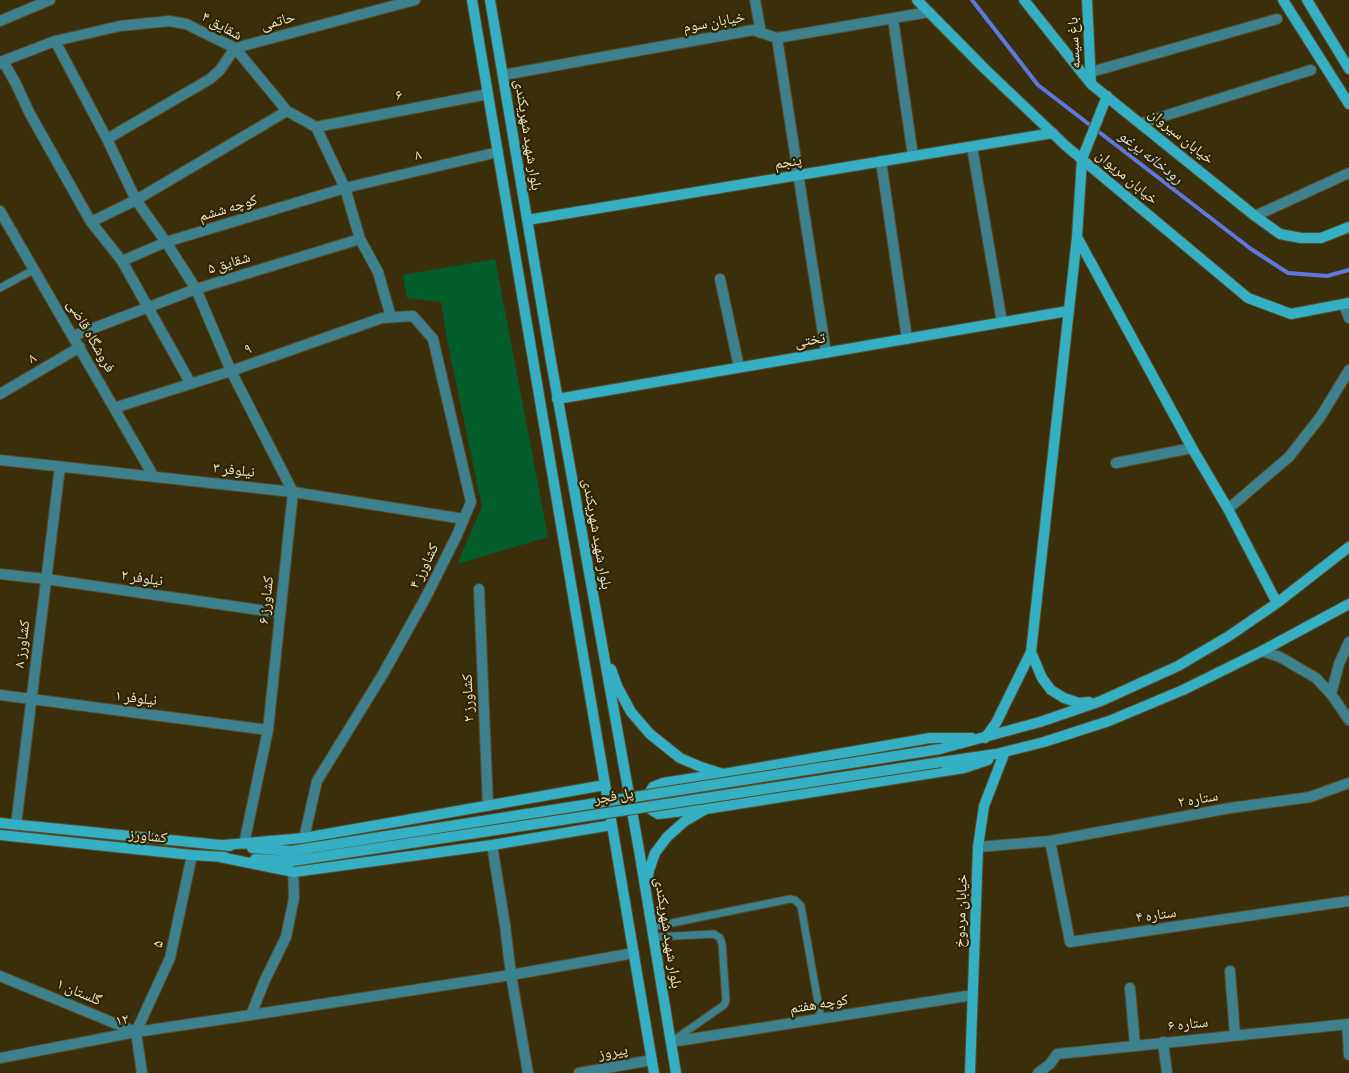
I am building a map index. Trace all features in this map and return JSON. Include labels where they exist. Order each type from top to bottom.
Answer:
[{"type":"main road","points":[[472,0],[654,1073]]},
{"type":"main road","name":"بلوار شهید شهریکندی","points":[[490,0],[557,399],[646,891],[676,1073]]},
{"type":"main road","name":"خیابان مریوان","points":[[917,0],[985,70],[1053,133],[1248,298],[1291,314],[1346,304]]},
{"type":"main road","name":"خیابان سیروان","points":[[1024,0],[1092,84],[1255,216],[1280,234],[1301,238],[1321,238],[1349,227]]},
{"type":"main road","name":"باغ سیسه","points":[[1087,0],[1092,84]]},
{"type":"main road","points":[[1283,0],[1349,104]]},
{"type":"main road","points":[[1306,0],[1349,69]]},
{"type":"main road","points":[[985,738],[996,723],[1031,652],[1077,237],[1082,159],[1107,96]]},
{"type":"main road","name":"پنجم","points":[[527,220],[1053,133]]},
{"type":"main road","points":[[1077,237],[1228,510],[1277,603]]},
{"type":"main road","name":"تختی","points":[[557,399],[738,366],[826,353],[1068,311]]},
{"type":"main road","points":[[0,823],[224,845],[292,856],[940,750],[1040,722],[1100,701],[1178,666],[1229,636],[1277,603],[1349,547]]},
{"type":"main road","points":[[985,738],[930,738],[663,783],[653,787],[648,795],[648,805],[650,809],[658,814],[706,809],[964,768],[1109,721],[1183,690],[1262,652],[1349,604]]},
{"type":"main road","points":[[601,642],[618,688],[631,712],[650,734],[680,758],[723,774]]},
{"type":"main road","points":[[1031,652],[1042,678],[1051,690],[1064,698],[1079,703],[1100,701]]},
{"type":"main road","name":"پل فجر","points":[[292,856],[996,754],[1030,746]]},
{"type":"main road","name":"خیابان مردوخ","points":[[970,1073],[978,847],[984,806],[1004,754]]},
{"type":"main road","points":[[224,845],[304,838],[605,785]]},
{"type":"main road","points":[[646,891],[649,870],[655,853],[667,837],[685,821],[706,809]]},
{"type":"main road","points":[[220,857],[294,872],[492,845],[612,825]]},
{"type":"main road","name":"کشاورز","points":[[0,835],[192,855],[220,857],[292,856]]},
{"type":"street","points":[[0,21],[50,0]]},
{"type":"street","name":"حاتمی","points":[[235,48],[415,0]]},
{"type":"street","points":[[755,0],[762,33]]},
{"type":"street","name":"خیابان سوم","points":[[503,75],[753,30],[778,38],[929,12]]},
{"type":"street","points":[[893,19],[913,156]]},
{"type":"street","points":[[1091,72],[1277,19]]},
{"type":"street","name":"شقایق ۴","points":[[2,63],[55,40],[120,26],[170,21],[186,24],[235,48],[287,111],[316,126]]},
{"type":"street","points":[[778,38],[826,353]]},
{"type":"street","points":[[55,40],[107,139],[136,200],[196,289],[231,371],[293,492]]},
{"type":"street","points":[[107,139],[210,79],[220,70],[235,48]]},
{"type":"street","points":[[2,63],[15,82],[30,114],[91,222],[122,261],[191,384]]},
{"type":"street","points":[[1142,123],[1311,70]]},
{"type":"street","name":"۶","points":[[316,126],[488,94]]},
{"type":"street","points":[[91,222],[136,200],[287,111]]},
{"type":"street","points":[[316,126],[345,188],[360,238],[378,272],[391,317]]},
{"type":"street","points":[[972,147],[1002,322]]},
{"type":"street","name":"۸","points":[[345,188],[498,152]]},
{"type":"street","points":[[881,162],[907,338]]},
{"type":"street","points":[[1255,216],[1349,172]]},
{"type":"street","name":"کوچه ششم","points":[[122,261],[166,242],[345,188]]},
{"type":"street","name":"فروشگاه قاضی","points":[[0,211],[35,268],[154,477]]},
{"type":"street","name":"شقایق ۵","points":[[73,336],[196,289],[360,238]]},
{"type":"street","points":[[720,279],[738,366]]},
{"type":"street","points":[[1346,304],[1349,318]]},
{"type":"street","name":"کشاورز ۴","points":[[304,838],[317,781],[426,597],[471,502],[433,339],[413,316],[391,317]]},
{"type":"street","name":"۹","points":[[114,408],[231,371],[382,318],[391,317]]},
{"type":"street","name":"۸","points":[[0,394],[80,347]]},
{"type":"street","points":[[1228,510],[1288,457],[1321,416],[1349,370]]},
{"type":"street","points":[[1116,463],[1192,448]]},
{"type":"street","name":"نیلوفر ۳","points":[[0,460],[293,492],[464,519]]},
{"type":"street","name":"کشاورز ۸","points":[[16,825],[60,467]]},
{"type":"street","name":"کشاورز ۶","points":[[244,844],[268,730],[293,492]]},
{"type":"street","name":"نیلوفر ۲","points":[[0,574],[280,613]]},
{"type":"street","name":"کشاورز ۲","points":[[479,589],[488,806]]},
{"type":"street","points":[[1331,694],[1339,664],[1349,642]]},
{"type":"street","points":[[1262,652],[1280,657],[1316,678],[1345,707],[1349,720]]},
{"type":"street","name":"نیلوفر ۱","points":[[0,695],[268,730]]},
{"type":"street","name":"ستاره ۲","points":[[978,847],[1050,841],[1230,808],[1310,797],[1349,783]]},
{"type":"street","name":"ستاره ۴","points":[[1050,841],[1070,942],[1349,901]]},
{"type":"street","points":[[492,845],[505,925],[510,975],[528,1073]]},
{"type":"street","name":"۵","points":[[136,1032],[170,958],[192,855]]},
{"type":"street","points":[[251,1015],[264,982],[286,937],[294,898],[292,856]]},
{"type":"street","name":"۱۲","points":[[0,1058],[136,1032],[510,975],[634,954]]},
{"type":"street","points":[[1230,971],[1235,1034]]},
{"type":"street","name":"گلستان ۱","points":[[0,976],[136,1032]]},
{"type":"street","points":[[1130,988],[1135,1045]]},
{"type":"street","name":"کوچه هفتم","points":[[671,1042],[973,995]]},
{"type":"street","points":[[1348,1024],[1349,1055]]},
{"type":"street","name":"ستاره ۶","points":[[1038,1073],[1050,1064],[1058,1054],[1235,1034],[1348,1024]]},
{"type":"street","points":[[136,1032],[142,1073]]},
{"type":"street","points":[[1163,1042],[1167,1073]]},
{"type":"street","name":"پیروز","points":[[580,1073],[652,1060]]},
{"type":"lane","points":[[0,288],[35,268]]},
{"type":"lane","points":[[653,932],[790,899],[795,900],[801,906],[821,1019]]},
{"type":"lane","points":[[653,932],[714,934],[720,938],[722,944],[726,1000],[724,1005],[671,1042]]},
{"type":"green space","points":[[495,259],[548,537],[457,564],[482,507],[441,302],[407,298],[403,275]]},
{"type":"waterway","name":"رودخانه یرغو","points":[[972,0],[1038,85],[1251,249],[1288,273],[1327,276],[1349,270]]}]
